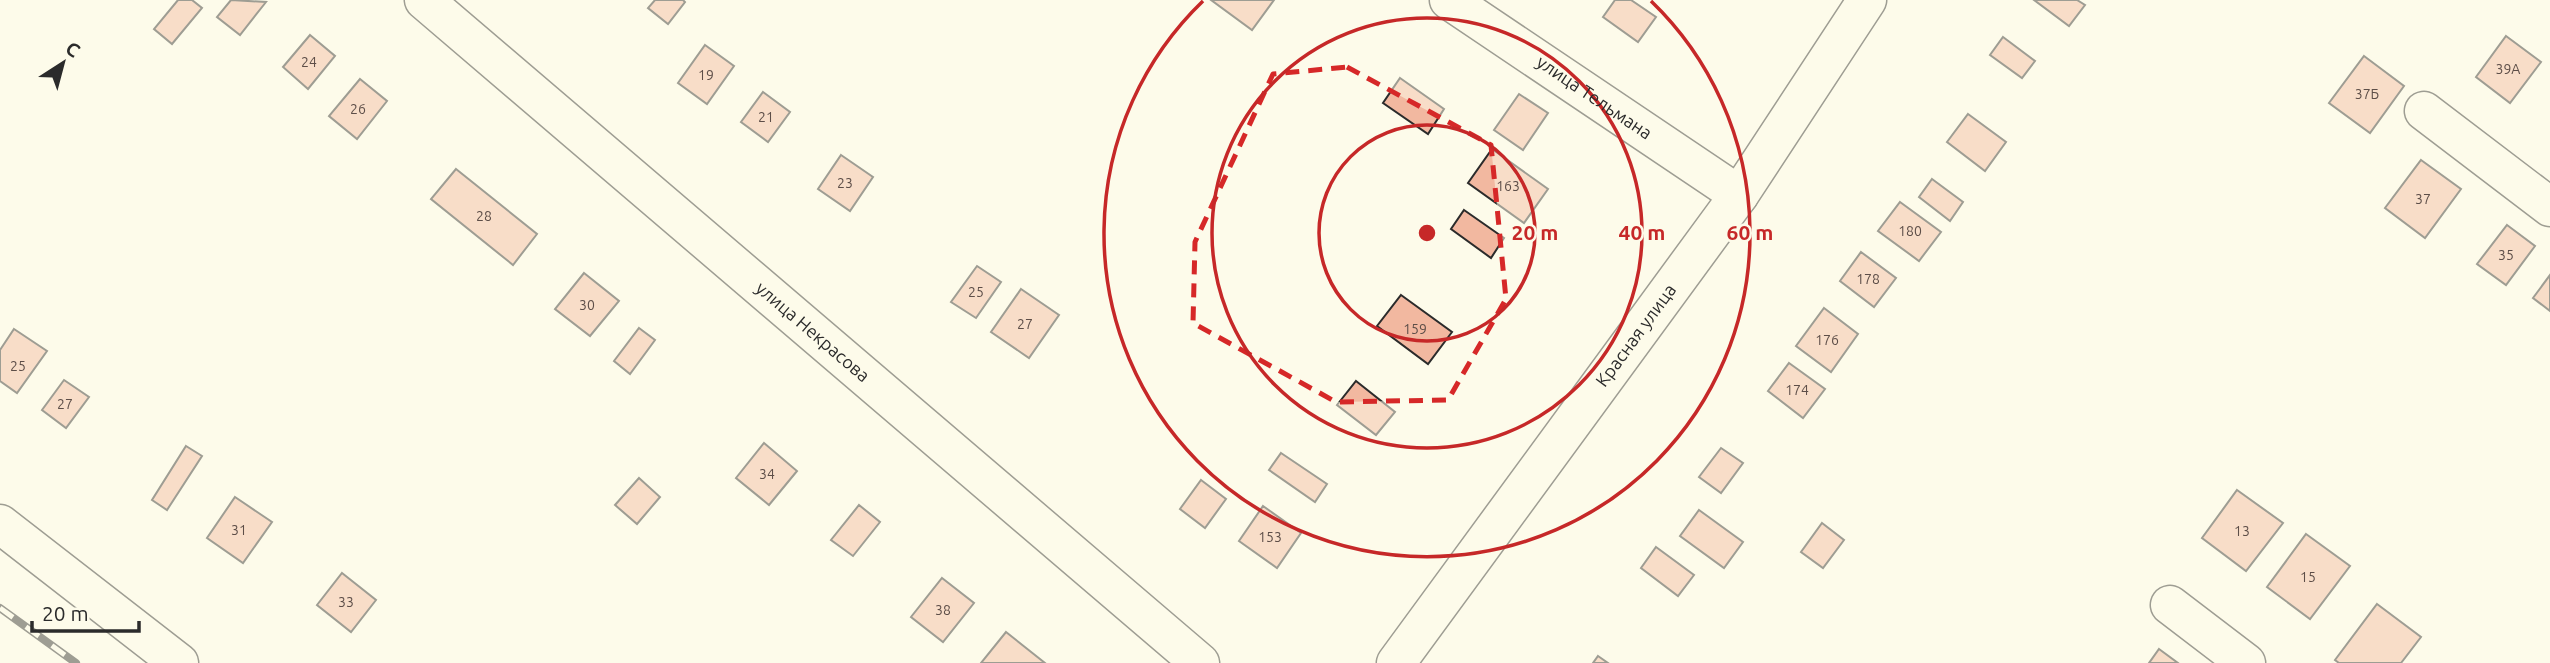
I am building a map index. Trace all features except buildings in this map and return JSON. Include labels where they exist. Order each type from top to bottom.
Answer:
[{"type":"street","name":"улица Некрасова","points":[[424,0],[1200,663]]},
{"type":"street","name":"улица Тельмана","points":[[1449,0],[1739,195]]},
{"type":"street","name":"Красная улица","points":[[1396,663],[1739,195],[1867,0]]},
{"type":"street","points":[[2424,111],[2550,207]]},
{"type":"street","points":[[0,524],[179,663]]},
{"type":"street","points":[[2170,605],[2246,663]]},
{"type":"highlighted area","points":[[1347,67],[1491,145],[1506,299],[1448,400],[1336,402],[1193,323],[1195,242],[1273,74]]},
{"type":"railway","points":[[0,608],[76,663]]}]
